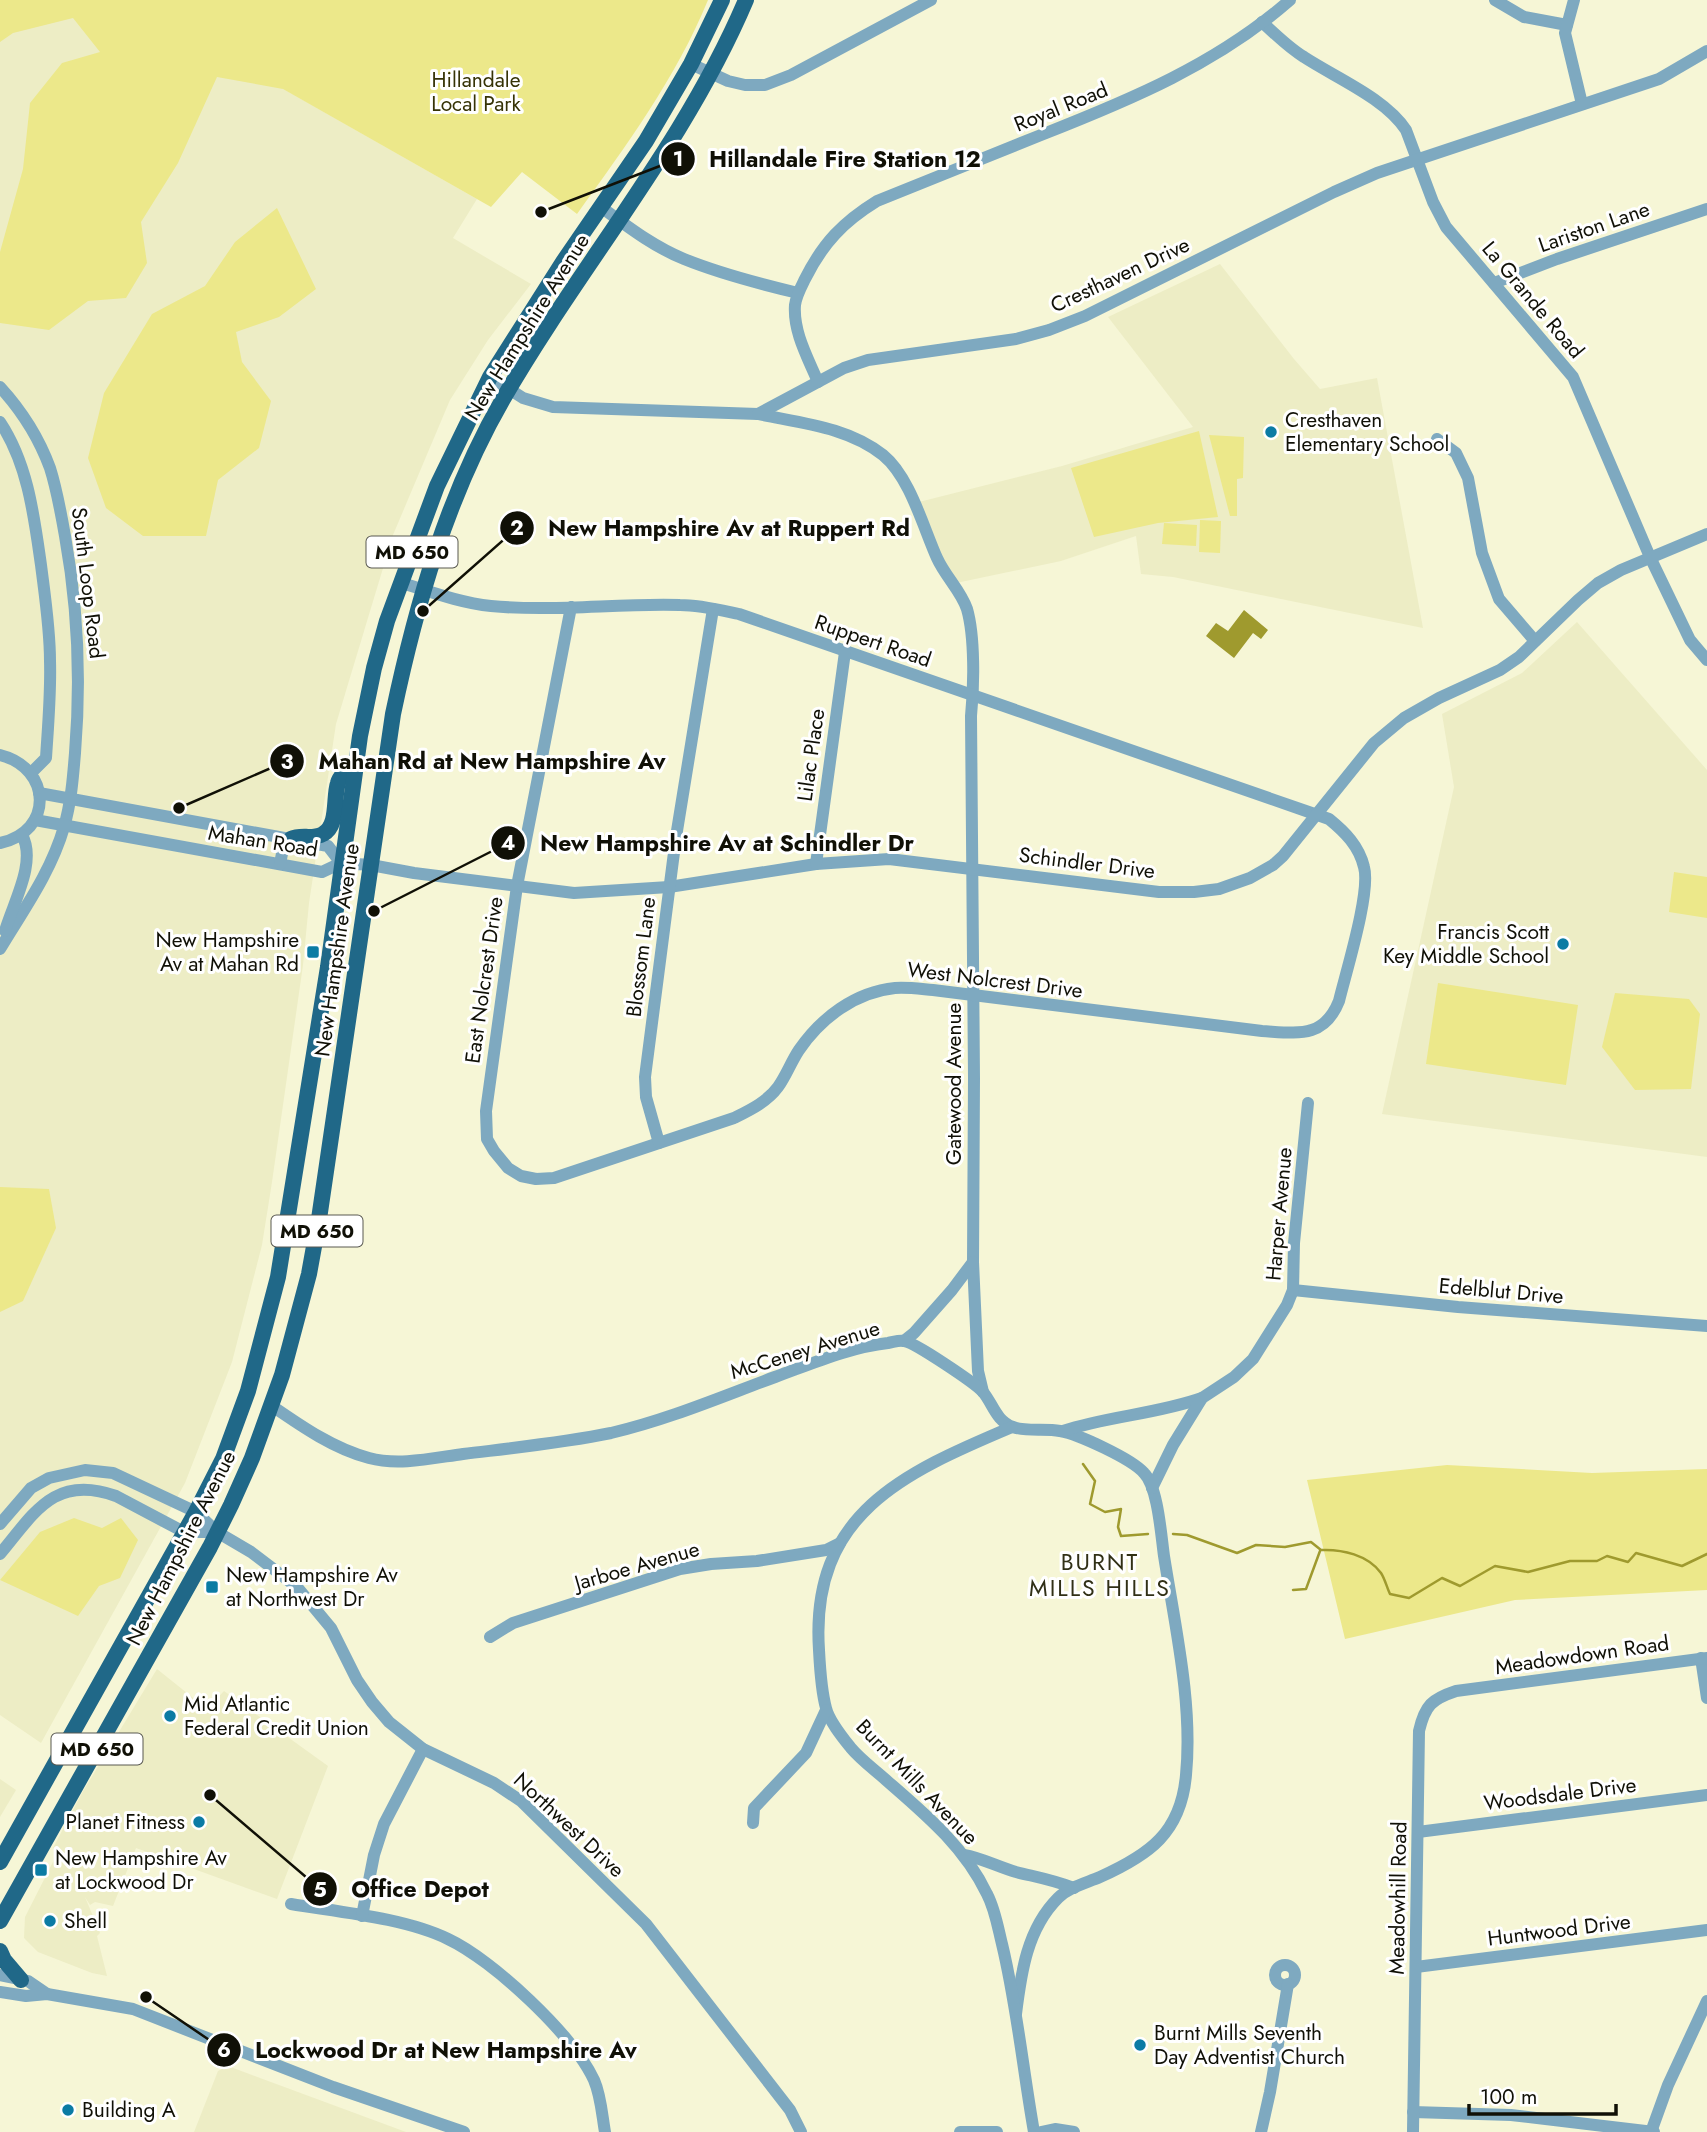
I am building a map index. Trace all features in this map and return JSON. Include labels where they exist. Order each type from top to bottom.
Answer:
[{"type":"main road","name":"New Hampshire Avenue","points":[[0,1862],[196,1512],[223,1459],[248,1391],[278,1277],[328,967],[356,762],[374,668],[387,621],[436,486],[490,377],[563,262],[646,141],[691,64],[722,0]]},
{"type":"main road","name":"New Hampshire Avenue","points":[[0,1921],[217,1532],[252,1458],[272,1406],[298,1323],[309,1274],[393,714],[424,589],[458,492],[508,390],[541,335],[681,127],[711,74],[746,0]]},
{"type":"main road","points":[[288,838],[322,835],[331,826],[338,780],[356,762]]},
{"type":"main road","points":[[0,1951],[21,1980]]},
{"type":"street","name":"Royal Road","points":[[818,382],[799,337],[795,305],[817,255],[828,240],[854,215],[877,201],[1134,99],[1238,40],[1290,0]]},
{"type":"street","points":[[1495,0],[1524,17],[1567,25]]},
{"type":"street","points":[[1574,0],[1565,33],[1583,104]]},
{"type":"street","points":[[691,64],[745,85],[765,85],[791,75],[926,1]]},
{"type":"street","name":"La Grande Road","points":[[1262,22],[1300,55],[1381,104],[1406,130],[1433,202],[1446,227],[1573,377],[1650,557],[1690,640],[1707,660]]},
{"type":"street","name":"Cresthaven Drive","points":[[758,414],[844,368],[868,360],[1016,339],[1065,324],[1334,192],[1417,159],[1659,79],[1707,51]]},
{"type":"street","points":[[601,207],[682,259],[752,282],[799,293]]},
{"type":"street","name":"Lariston Lane","points":[[1494,283],[1707,209]]},
{"type":"street","points":[[490,377],[523,398],[553,407],[758,414]]},
{"type":"street","name":"South Loop Road","points":[[0,387],[30,426],[49,467],[70,564],[76,608],[79,678],[70,799]]},
{"type":"street","name":"Gatewood Avenue","points":[[758,414],[844,432],[893,464],[937,559],[966,607],[970,628],[973,696],[973,1262],[978,1371],[983,1392]]},
{"type":"street","name":"South Loop Road","points":[[0,422],[25,476],[37,532],[47,605],[51,662],[46,758],[31,773]]},
{"type":"street","points":[[1437,439],[1457,453],[1468,478],[1482,553],[1499,599],[1535,641]]},
{"type":"street","name":"Schindler Drive","points":[[341,863],[574,893],[669,887],[816,864],[889,859],[1159,892],[1219,889],[1250,878],[1283,856],[1374,743],[1404,718],[1439,698],[1500,670],[1519,656],[1598,583],[1621,570],[1707,534]]},
{"type":"street","name":"Ruppert Road","points":[[402,583],[465,602],[489,606],[528,608],[682,605],[739,614],[1316,815]]},
{"type":"street","name":"East Nolcrest Drive","points":[[494,1151],[488,1139],[486,1111],[516,887],[570,607]]},
{"type":"street","name":"Blossom Lane","points":[[659,1143],[646,1097],[645,1077],[669,887],[713,609]]},
{"type":"street","name":"Lilac Place","points":[[816,864],[845,652]]},
{"type":"street","points":[[0,755],[21,763],[31,773],[39,793],[35,820],[22,835],[0,842]]},
{"type":"street","name":"Mahan Road","points":[[35,820],[322,872],[341,863],[328,846],[39,793]]},
{"type":"street","points":[[0,948],[39,887],[65,825],[70,799]]},
{"type":"street","name":"West Nolcrest Drive","points":[[494,1151],[508,1168],[521,1176],[554,1178],[734,1118],[759,1105],[777,1088],[813,1031],[832,1013],[855,999],[897,988],[933,990],[1262,1031],[1299,1033],[1314,1030],[1334,1014],[1339,1000],[1362,903],[1365,869],[1357,848],[1345,832],[1329,819],[1316,815]]},
{"type":"street","points":[[0,948],[27,862],[27,848],[22,835]]},
{"type":"street","points":[[280,864],[288,838]]},
{"type":"street","name":"Harper Avenue","points":[[1152,1488],[1173,1445],[1202,1398],[1234,1377],[1254,1359],[1287,1305],[1293,1290],[1294,1242],[1308,1103]]},
{"type":"street","points":[[904,1341],[952,1290],[973,1262]]},
{"type":"street","name":"Edelblut Drive","points":[[1293,1290],[1472,1309],[1707,1326]]},
{"type":"street","name":"McCeney Avenue","points":[[272,1406],[343,1449],[369,1458],[389,1461],[418,1459],[568,1441],[614,1432],[657,1420],[821,1361],[877,1344],[904,1341],[983,1392],[997,1415],[1012,1427]]},
{"type":"street","points":[[1063,1431],[1086,1423],[1175,1407],[1202,1398]]},
{"type":"street","points":[[1012,1427],[1063,1431],[1130,1461],[1147,1475],[1152,1488],[1182,1669],[1187,1772],[1184,1792],[1163,1837],[1143,1856],[1060,1897],[1033,1935],[1022,1968],[1016,2014]]},
{"type":"street","name":"Burnt Mills Avenue","points":[[1012,1427],[940,1457],[915,1471],[883,1494],[863,1513],[840,1542],[830,1561],[817,1624],[826,1710],[851,1748],[946,1833],[964,1854],[992,1905],[1007,1964],[1034,2132]]},
{"type":"street","name":"Northwest Drive","points":[[0,1524],[31,1488],[49,1478],[85,1470],[113,1473],[196,1512],[217,1532],[251,1552],[297,1587],[331,1628],[357,1680],[389,1722],[424,1749],[494,1783],[521,1801],[646,1924],[790,2110],[801,2132]]},
{"type":"street","points":[[0,1553],[44,1503],[78,1489],[116,1496],[184,1532],[217,1532]]},
{"type":"street","name":"Jarboe Avenue","points":[[489,1637],[513,1623],[680,1569],[791,1556],[826,1550],[840,1542]]},
{"type":"street","points":[[1704,1658],[1707,1698]]},
{"type":"street","name":"Meadowdown Road","points":[[1463,1690],[1704,1658]]},
{"type":"street","name":"Meadowhill Road","points":[[1413,2132],[1419,1731],[1423,1713],[1436,1698],[1463,1690]]},
{"type":"street","points":[[754,1822],[754,1808],[806,1753],[826,1710]]},
{"type":"street","points":[[362,1916],[374,1855],[384,1824],[424,1749]]},
{"type":"street","name":"Woodsdale Drive","points":[[1419,1832],[1707,1794]]},
{"type":"street","points":[[964,1854],[1014,1871],[1046,1877],[1074,1888]]},
{"type":"street","points":[[291,1904],[409,1926],[446,1938],[469,1950],[549,2020],[585,2063],[595,2082],[605,2132]]},
{"type":"street","name":"Huntwood Drive","points":[[1416,1967],[1707,1930]]},
{"type":"street","points":[[0,1975],[28,1981],[47,1994]]},
{"type":"street","points":[[1261,2132],[1288,1984]]},
{"type":"street","points":[[0,1992],[26,1996],[47,1994],[133,2009],[333,2087],[464,2132]]},
{"type":"street","points":[[1413,2112],[1511,2115],[1652,2132],[1668,2084],[1707,2001]]},
{"type":"street","points":[[1041,2132],[1055,2129],[1074,2132]]},
{"type":"street","points":[[960,2132],[997,2132]]},
{"type":"shaded area","points":[[0,0],[194,38],[477,199],[453,238],[531,284],[488,340],[450,400],[393,535],[336,724],[262,1245],[232,1362],[185,1483],[41,1743],[0,1715]]},
{"type":"shaded area","points":[[1220,264],[1320,389],[1377,378],[1423,628],[1173,577],[1141,574],[1136,536],[1061,561],[956,583],[915,503],[1062,466],[1193,427],[1108,317]]},
{"type":"shaded area","points":[[1244,610],[1268,630],[1261,639],[1253,633],[1234,658],[1206,636],[1216,623],[1228,631]]},
{"type":"shaded area","name":"Francis Scott Key Middle School","points":[[1577,622],[1707,770],[1707,1157],[1382,1114],[1454,787],[1442,714],[1522,673]]},
{"type":"shaded area","points":[[157,1669],[207,1709],[224,1691],[328,1766],[277,1899],[136,1848],[113,1906],[95,1902],[90,1905],[85,1897],[100,1933],[97,1936],[107,1976],[38,1952],[24,1938],[25,1917],[58,1852],[64,1854],[53,1848],[82,1793]]},
{"type":"shaded area","points":[[0,1779],[16,1790],[0,1817]]},
{"type":"shaded area","points":[[228,2066],[406,2132],[194,2132],[218,2071]]},
{"type":"green space","name":"Hillandale Local Park","points":[[0,0],[708,0],[665,84],[632,137],[577,214],[522,172],[491,207],[283,89],[217,77],[178,163],[141,222],[147,263],[126,298],[88,301],[49,330],[0,323],[0,252],[23,169],[30,103],[62,63],[100,52],[73,18],[13,33],[0,42]]},
{"type":"green space","points":[[277,208],[316,289],[279,317],[236,332],[242,362],[271,401],[259,448],[218,480],[206,536],[143,536],[106,508],[88,458],[104,393],[152,314],[205,286],[235,242]]},
{"type":"green space","points":[[1199,431],[1218,517],[1158,523],[1094,537],[1071,468]]},
{"type":"green space","points":[[1209,435],[1244,437],[1243,478],[1237,479],[1237,516],[1230,516]]},
{"type":"green space","points":[[1200,520],[1221,521],[1220,553],[1199,552]]},
{"type":"green space","points":[[1164,523],[1197,525],[1196,546],[1162,544]]},
{"type":"green space","points":[[1674,872],[1707,877],[1707,918],[1669,912]]},
{"type":"green space","points":[[1438,983],[1578,1005],[1566,1085],[1426,1064]]},
{"type":"green space","points":[[1615,993],[1689,999],[1700,1014],[1691,1089],[1635,1090],[1602,1047]]},
{"type":"green space","points":[[0,1187],[49,1189],[56,1228],[23,1301],[0,1312]]},
{"type":"green space","points":[[1447,1465],[1592,1473],[1707,1469],[1707,1590],[1515,1600],[1345,1639],[1307,1480]]},
{"type":"green space","points":[[74,1518],[102,1528],[121,1518],[138,1540],[120,1578],[99,1586],[78,1616],[0,1580],[40,1532]]},
{"type":"waterway","points":[[1083,1464],[1095,1481],[1090,1504],[1105,1512],[1121,1509],[1118,1527],[1121,1536],[1148,1534]]},
{"type":"waterway","points":[[1173,1534],[1187,1535],[1237,1553],[1256,1545],[1285,1547],[1311,1542],[1321,1550],[1346,1552],[1362,1558],[1381,1573],[1390,1594],[1409,1598],[1442,1578],[1460,1586],[1495,1566],[1528,1572],[1570,1561],[1597,1561],[1607,1556],[1628,1562],[1636,1553],[1682,1566],[1707,1554]]},
{"type":"waterway","points":[[1293,1590],[1306,1589],[1320,1551]]},
{"type":"place","name":"Hillandale Fire Station 12","points":[[541,212]]},
{"type":"place","name":"Cresthaven Elementary School","points":[[1271,432]]},
{"type":"place","name":"New Hampshire Av at Ruppert Rd","points":[[423,611]]},
{"type":"place","name":"Mahan Rd at New Hampshire Av","points":[[179,808]]},
{"type":"place","name":"New Hampshire Av at Schindler Dr","points":[[374,911]]},
{"type":"place","name":"Francis Scott Key Middle School","points":[[1563,944]]},
{"type":"place","name":"New Hampshire Av at Mahan Rd","points":[[313,952]]},
{"type":"place","name":"New Hampshire Av at Northwest Dr","points":[[212,1587]]},
{"type":"place","name":"Mid Atlantic Federal Credit Union","points":[[170,1716]]},
{"type":"place","name":"Office Depot","points":[[210,1795]]},
{"type":"place","name":"Planet Fitness","points":[[199,1822]]},
{"type":"place","name":"New Hampshire Av at Lockwood Dr","points":[[41,1870]]},
{"type":"place","name":"Shell","points":[[50,1921]]},
{"type":"place","name":"Lockwood Dr at New Hampshire Av","points":[[146,1997]]},
{"type":"place","name":"Burnt Mills Seventh Day Adventist Church","points":[[1140,2045]]},
{"type":"place","name":"Building A","points":[[68,2110]]},
{"type":"district","name":"BURNT MILLS HILLS","points":[[1100,1575]]}]
